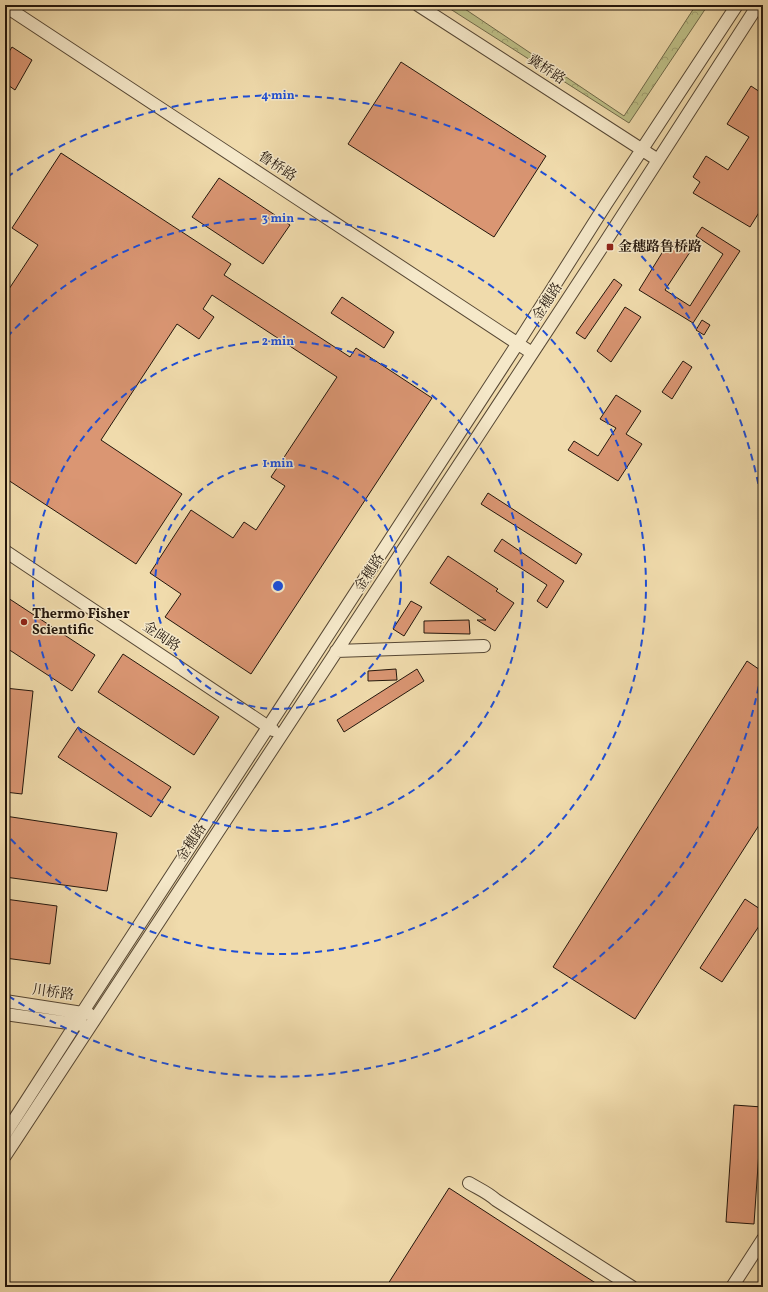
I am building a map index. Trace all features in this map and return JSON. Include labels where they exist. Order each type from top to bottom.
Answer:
[{"type":"street","name":"冀桥路","points":[[418,5],[658,160]]},
{"type":"street","name":"金穗路","points":[[5,1134],[76,1024],[82,1012],[518,343],[641,150],[737,5]]},
{"type":"street","name":"金穗路","points":[[5,1156],[532,353],[758,5]]},
{"type":"street","name":"鲁桥路","points":[[5,6],[532,353]]},
{"type":"street","name":"金闽路","points":[[5,551],[281,735]]},
{"type":"street","points":[[336,652],[484,646]]},
{"type":"street","name":"川桥路","points":[[5,1001],[82,1012],[93,1021]]},
{"type":"street","name":"川桥路","points":[[5,1014],[76,1024],[93,1021]]},
{"type":"street","points":[[469,1183],[487,1192],[496,1200],[632,1287]]},
{"type":"street","points":[[732,1287],[763,1239]]},
{"type":"green space","points":[[444,5],[459,5],[624,116],[696,5],[708,5],[629,123]]},
{"type":"building","points":[[12,47],[32,60],[15,90],[5,83],[5,58]]},
{"type":"building","points":[[401,62],[546,156],[494,237],[348,144]]},
{"type":"building","points":[[751,86],[763,94],[763,206],[750,227],[693,193],[700,182],[693,177],[706,156],[728,170],[749,137],[727,124]]},
{"type":"building","points":[[61,153],[231,264],[224,275],[350,357],[356,348],[432,398],[251,674],[165,617],[181,594],[150,573],[191,510],[233,538],[244,522],[256,530],[285,486],[271,477],[337,377],[212,295],[203,309],[214,317],[199,339],[177,324],[101,440],[182,494],[136,564],[5,478],[5,295],[38,245],[12,228]]},
{"type":"building","points":[[219,178],[290,225],[263,264],[192,217]]},
{"type":"building","points":[[702,227],[740,251],[693,323],[639,290],[670,240],[690,252],[665,290],[690,306],[723,254],[696,236]]},
{"type":"building","points":[[614,279],[622,285],[585,339],[576,333]]},
{"type":"building","points":[[342,297],[394,332],[384,348],[331,313]]},
{"type":"building","points":[[625,307],[641,317],[611,362],[597,351]]},
{"type":"building","points":[[702,320],[710,325],[704,335],[696,330]]},
{"type":"building","points":[[683,361],[692,367],[672,399],[662,392]]},
{"type":"building","points":[[616,395],[641,411],[626,434],[642,444],[618,481],[568,450],[574,441],[598,456],[616,428],[600,419]]},
{"type":"building","points":[[488,493],[582,554],[576,564],[481,504]]},
{"type":"building","points":[[502,539],[564,581],[547,608],[537,601],[547,585],[494,551]]},
{"type":"building","points":[[448,556],[498,589],[496,591],[514,603],[495,631],[477,620],[486,620],[430,583]]},
{"type":"building","name":"Thermo Fisher Scientific","points":[[5,596],[95,655],[72,691],[5,647]]},
{"type":"building","points":[[411,601],[422,607],[404,636],[393,629]]},
{"type":"building","points":[[469,620],[470,634],[424,633],[424,621]]},
{"type":"building","points":[[123,654],[219,717],[194,755],[98,692]]},
{"type":"building","points":[[747,661],[763,672],[763,819],[635,1019],[553,967]]},
{"type":"building","points":[[396,669],[397,680],[368,681],[368,671]]},
{"type":"building","points":[[417,669],[424,681],[344,732],[337,720]]},
{"type":"building","points":[[5,688],[33,691],[22,794],[5,792]]},
{"type":"building","points":[[78,727],[171,787],[151,817],[58,757]]},
{"type":"building","points":[[5,816],[117,833],[107,891],[5,877]]},
{"type":"building","points":[[5,899],[57,906],[50,964],[5,958]]},
{"type":"building","points":[[745,899],[763,911],[763,920],[722,982],[700,968]]},
{"type":"building","points":[[734,1105],[762,1107],[754,1224],[726,1222]]},
{"type":"building","points":[[449,1188],[583,1275],[602,1287],[386,1287]]},
{"type":"place","name":"金穗路鲁桥路","points":[[610,247]]},
{"type":"place","name":"Thermo Fisher Scientific","points":[[24,622]]}]
